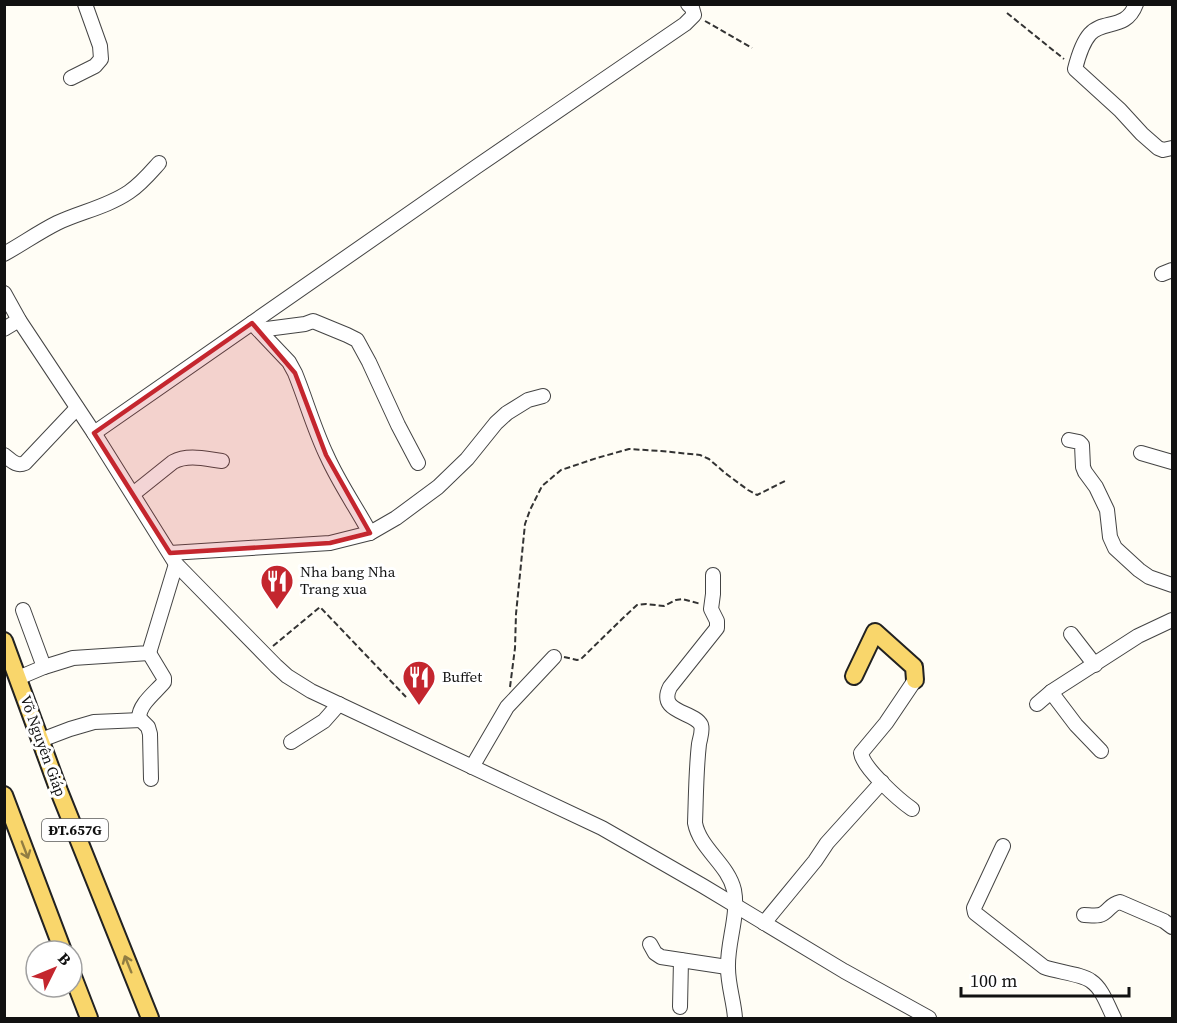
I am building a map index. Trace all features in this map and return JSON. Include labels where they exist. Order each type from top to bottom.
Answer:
[{"type":"main road","points":[[854,676],[875,632],[914,667],[915,680]]},
{"type":"main road","name":"Võ Nguyên Giáp","points":[[4,640],[59,790],[150,1018]]},
{"type":"main road","name":"ĐT.657G","points":[[4,795],[58,939]]},
{"type":"main road","points":[[82,999],[89,1018]]},
{"type":"street","points":[[71,78],[98,64],[101,59],[100,46],[85,4]]},
{"type":"street","points":[[1136,4],[1125,20],[1097,29],[1090,34],[1078,56],[1076,69],[1158,148],[1163,150],[1173,148]]},
{"type":"street","points":[[94,432],[256,326],[476,167],[685,24],[691,10]]},
{"type":"street","points":[[4,254],[55,224],[121,197],[147,177],[159,163]]},
{"type":"street","points":[[4,293],[19,320],[94,432],[173,559],[282,671],[299,684],[339,704],[602,828],[844,971],[929,1018]]},
{"type":"street","points":[[4,329],[19,320]]},
{"type":"street","points":[[256,326],[305,324],[313,321],[357,340],[418,464]]},
{"type":"street","points":[[256,326],[289,362],[326,455],[370,533]]},
{"type":"street","points":[[173,559],[330,543],[370,533],[396,518],[438,487],[467,459],[507,413],[528,400],[543,396]]},
{"type":"street","points":[[4,455],[15,464],[25,463],[77,408]]},
{"type":"street","points":[[1069,440],[1082,445],[1083,467],[1102,497],[1107,510],[1110,537],[1115,548],[1149,577],[1173,585]]},
{"type":"street","points":[[1142,453],[1173,462]]},
{"type":"street","points":[[133,494],[180,458],[222,461]]},
{"type":"street","points":[[151,779],[150,734],[148,727],[139,718],[139,712],[164,681],[148,653],[173,559]]},
{"type":"street","points":[[713,574],[711,609],[717,621],[717,628],[670,687],[667,697],[675,709],[701,725],[695,823],[706,847],[731,882],[736,906],[728,967],[735,1018]]},
{"type":"street","points":[[23,610],[44,667]]},
{"type":"street","points":[[1037,704],[1051,692],[1138,636],[1173,620]]},
{"type":"street","points":[[1071,634],[1095,664]]},
{"type":"street","points":[[18,678],[73,658],[148,653]]},
{"type":"street","points":[[471,767],[507,707],[554,657]]},
{"type":"street","points":[[912,809],[882,782],[865,763],[861,753],[886,723],[915,680]]},
{"type":"street","points":[[1051,692],[1076,725],[1101,752]]},
{"type":"street","points":[[291,742],[324,721],[339,704]]},
{"type":"street","points":[[41,740],[94,722],[141,720]]},
{"type":"street","points":[[764,923],[827,843],[882,782]]},
{"type":"street","points":[[1003,846],[974,908],[975,914],[1044,967],[1094,982],[1114,1018]]},
{"type":"street","points":[[1084,915],[1102,915],[1114,903],[1120,902],[1173,927]]},
{"type":"street","points":[[650,944],[658,956],[728,967]]},
{"type":"street","points":[[680,1007],[681,960]]},
{"type":"path","points":[[691,10],[752,48]]},
{"type":"path","points":[[1007,13],[1076,69]]},
{"type":"path","points":[[507,707],[515,648],[525,524],[542,486],[551,477],[567,467],[629,449],[700,455],[709,459],[757,495],[787,480]]},
{"type":"path","points":[[554,657],[556,654],[581,659],[638,605],[664,606],[682,599],[711,609]]},
{"type":"path","points":[[264,654],[320,607],[406,697]]},
{"type":"highlighted area","points":[[252,323],[295,373],[326,455],[370,533],[330,543],[170,553],[94,433]]},
{"type":"place","name":"Nha bang Nha Trang xua","points":[[277,610]]},
{"type":"place","name":"Buffet","points":[[419,706]]}]
